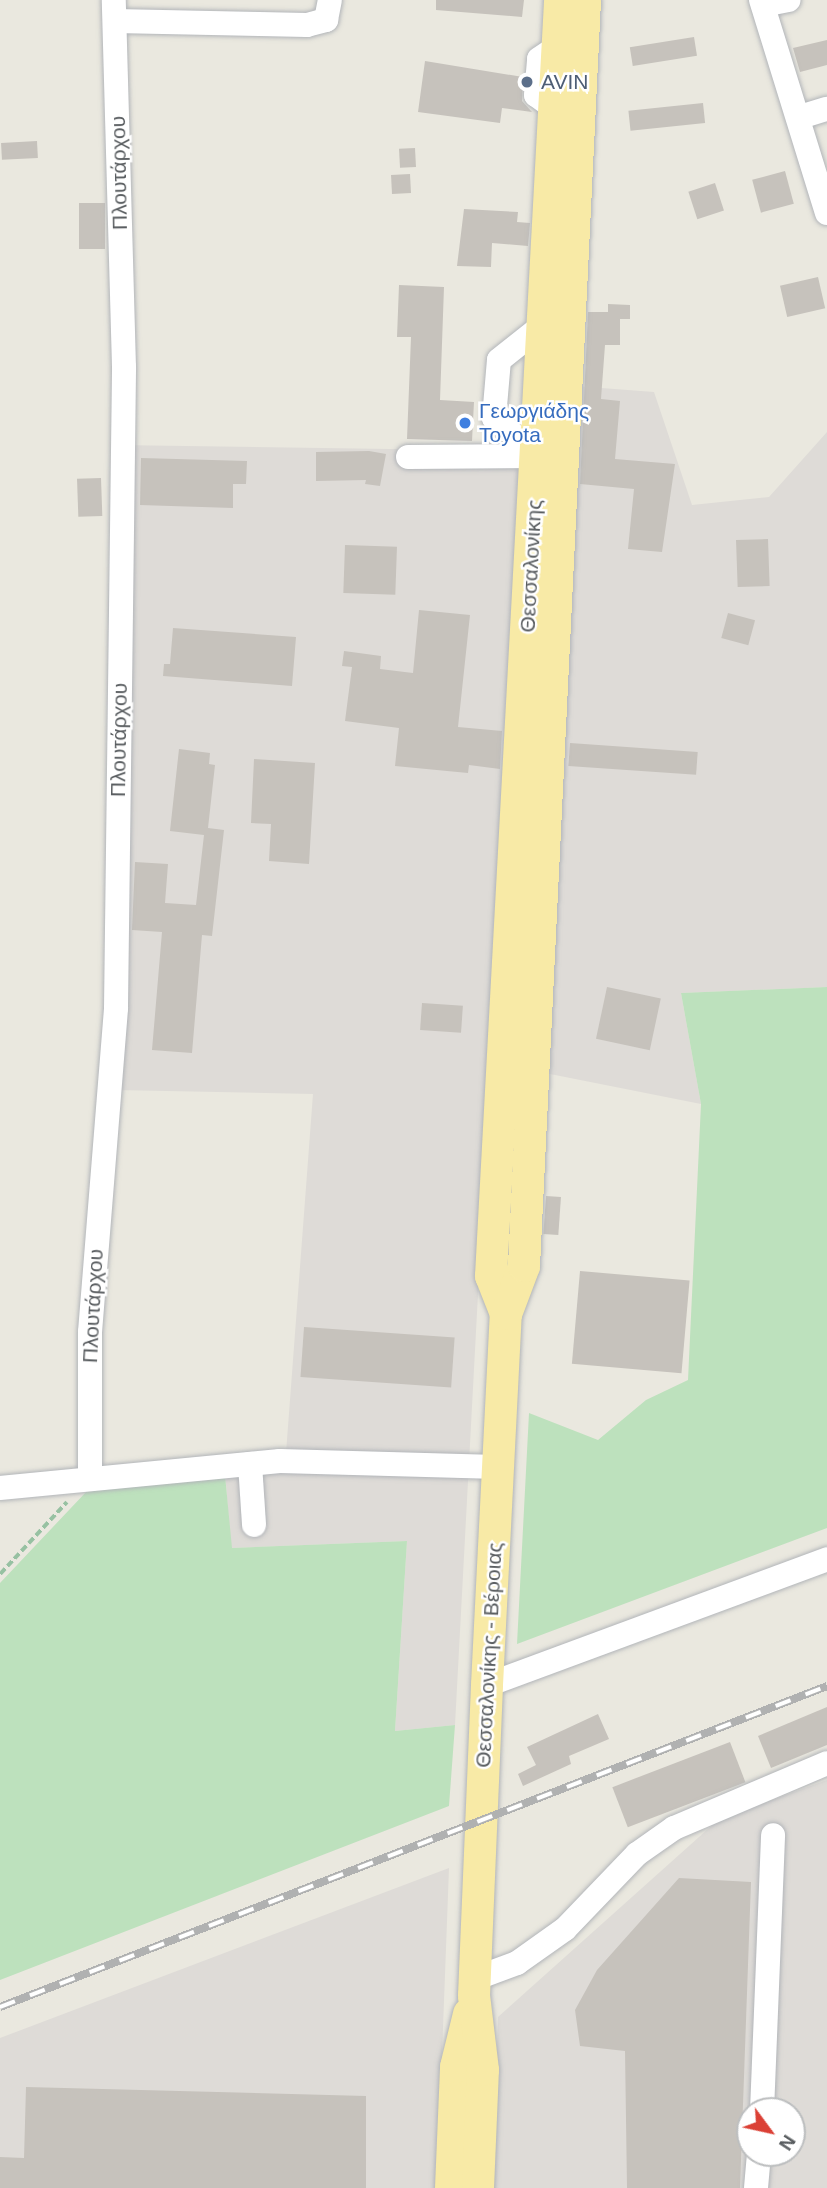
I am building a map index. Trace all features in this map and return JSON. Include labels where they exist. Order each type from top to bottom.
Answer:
[{"type":"main road","name":"Θεσσαλονίκης","points":[[499,1132],[538,456],[554,108],[569,18]]},
{"type":"main road","name":"Θεσσαλονίκης","points":[[531,1128],[569,18]]},
{"type":"main road","name":"Θεσσαλονίκης - Βέροιας","points":[[478,2188],[483,2070],[474,1988],[487,1685],[506,1314],[524,1266],[531,1128]]},
{"type":"main road","name":"Θεσσαλονίκης - Βέροιας","points":[[499,1132],[491,1276],[506,1314]]},
{"type":"main road","name":"Θεσσαλονίκης - Βέροιας","points":[[451,2188],[456,2067],[474,1988]]},
{"type":"street","points":[[115,10],[307,25],[326,20],[330,0]]},
{"type":"street","points":[[789,0],[762,3],[800,117],[827,213]]},
{"type":"street","name":"Πλουτάρχου","points":[[90,1479],[90,1332],[116,1008],[124,367],[115,10]]},
{"type":"street","points":[[800,117],[827,109]]},
{"type":"street","points":[[538,456],[494,418],[499,359],[543,325]]},
{"type":"street","points":[[408,457],[538,456]]},
{"type":"street","points":[[250,1464],[254,1525]]},
{"type":"street","points":[[0,1488],[250,1464],[499,1467]]},
{"type":"street","points":[[487,1685],[827,1559]]},
{"type":"street","points":[[474,1988],[517,1964],[565,1929],[637,1854],[674,1828],[827,1763]]},
{"type":"street","points":[[763,2097],[774,1835]]},
{"type":"street","points":[[757,2188],[758,2167]]},
{"type":"path","points":[[0,1574],[90,1479]]},
{"type":"shaded area","points":[[575,386],[654,392],[692,505],[769,497],[827,432],[827,987],[681,993],[701,1104],[540,1072]]},
{"type":"shaded area","points":[[116,445],[523,451],[455,1725],[395,1731],[407,1541],[231,1548],[224,1459],[286,1453],[313,1094],[116,1090],[106,1011],[108,602]]},
{"type":"shaded area","points":[[827,1780],[827,2188],[493,2188],[498,2017],[718,1820]]},
{"type":"shaded area","points":[[449,1868],[437,2188],[0,2188],[0,2038]]},
{"type":"green space","points":[[827,987],[827,1528],[517,1644],[529,1413],[598,1440],[646,1400],[688,1380],[701,1104],[681,993]]},
{"type":"green space","points":[[225,1475],[232,1548],[407,1541],[395,1731],[455,1725],[449,1806],[0,1980],[0,1583],[87,1491]]},
{"type":"building","points":[[436,0],[524,0],[522,17],[436,10]]},
{"type":"building","points":[[694,37],[697,56],[633,66],[630,47]]},
{"type":"building","points":[[827,40],[827,65],[800,72],[793,48]]},
{"type":"building","points":[[425,61],[523,77],[522,101],[532,112],[502,108],[500,123],[418,112]]},
{"type":"building","points":[[703,103],[705,123],[631,131],[628,111]]},
{"type":"building","points":[[37,141],[38,158],[2,160],[1,143]]},
{"type":"building","points":[[415,148],[416,167],[400,168],[399,149]]},
{"type":"building","points":[[785,171],[794,204],[761,213],[752,180]]},
{"type":"building","points":[[410,174],[411,193],[392,194],[391,175]]},
{"type":"building","points":[[715,183],[724,211],[697,219],[688,192]]},
{"type":"building","points":[[79,203],[105,203],[105,249],[79,249]]},
{"type":"building","points":[[464,209],[518,212],[517,222],[530,223],[528,246],[492,243],[491,267],[457,266]]},
{"type":"building","points":[[818,277],[825,308],[787,317],[780,286]]},
{"type":"building","points":[[399,285],[444,287],[440,400],[474,402],[472,441],[407,439],[411,337],[397,337]]},
{"type":"building","points":[[608,304],[630,305],[630,319],[620,319],[620,345],[605,345],[601,399],[620,401],[615,459],[675,464],[662,552],[628,549],[634,489],[580,484],[588,312],[608,312]]},
{"type":"building","points":[[369,451],[386,454],[380,486],[365,484],[366,480],[316,481],[316,452]]},
{"type":"building","points":[[141,458],[247,461],[246,484],[233,484],[233,508],[140,505]]},
{"type":"building","points":[[101,478],[102,516],[78,517],[77,479]]},
{"type":"building","points":[[768,539],[770,586],[738,587],[736,540]]},
{"type":"building","points":[[345,545],[397,547],[395,595],[343,593]]},
{"type":"building","points":[[419,610],[470,615],[458,727],[502,731],[500,769],[469,765],[468,773],[395,766],[399,728],[345,721],[352,667],[342,666],[344,651],[381,656],[380,669],[413,673]]},
{"type":"building","points":[[728,613],[755,620],[748,645],[721,638]]},
{"type":"building","points":[[173,628],[296,637],[292,686],[163,676],[164,664],[170,664]]},
{"type":"building","points":[[570,743],[698,752],[696,775],[568,766]]},
{"type":"building","points":[[179,749],[210,753],[209,764],[215,765],[208,828],[224,830],[212,936],[202,935],[192,1053],[152,1050],[162,932],[132,930],[135,862],[168,864],[165,903],[196,905],[204,835],[170,831]]},
{"type":"building","points":[[254,759],[315,763],[309,864],[269,861],[271,824],[251,823]]},
{"type":"building","points":[[607,987],[661,998],[650,1050],[596,1039]]},
{"type":"building","points":[[422,1003],[463,1006],[461,1033],[420,1030]]},
{"type":"building","points":[[546,1196],[561,1197],[558,1235],[543,1234]]},
{"type":"building","points":[[580,1271],[690,1281],[681,1373],[572,1364]]},
{"type":"building","points":[[304,1327],[455,1338],[451,1387],[301,1377]]},
{"type":"building","points":[[827,1707],[827,1745],[771,1768],[758,1736]]},
{"type":"building","points":[[598,1714],[609,1739],[569,1756],[571,1764],[523,1786],[518,1774],[536,1765],[527,1747]]},
{"type":"building","points":[[730,1742],[745,1782],[628,1827],[612,1787]]},
{"type":"building","points":[[679,1878],[751,1882],[743,2097],[736,2097],[736,2167],[741,2167],[740,2188],[627,2188],[625,2051],[580,2046],[575,2010],[597,1970]]},
{"type":"building","points":[[26,2087],[366,2096],[366,2188],[0,2188],[0,2157],[24,2158]]},
{"type":"railway","points":[[0,2007],[827,1686]]},
{"type":"place","name":"AVIN","points":[[527,82]]},
{"type":"place","name":"Γεωργιάδης Toyota","points":[[465,423]]}]
